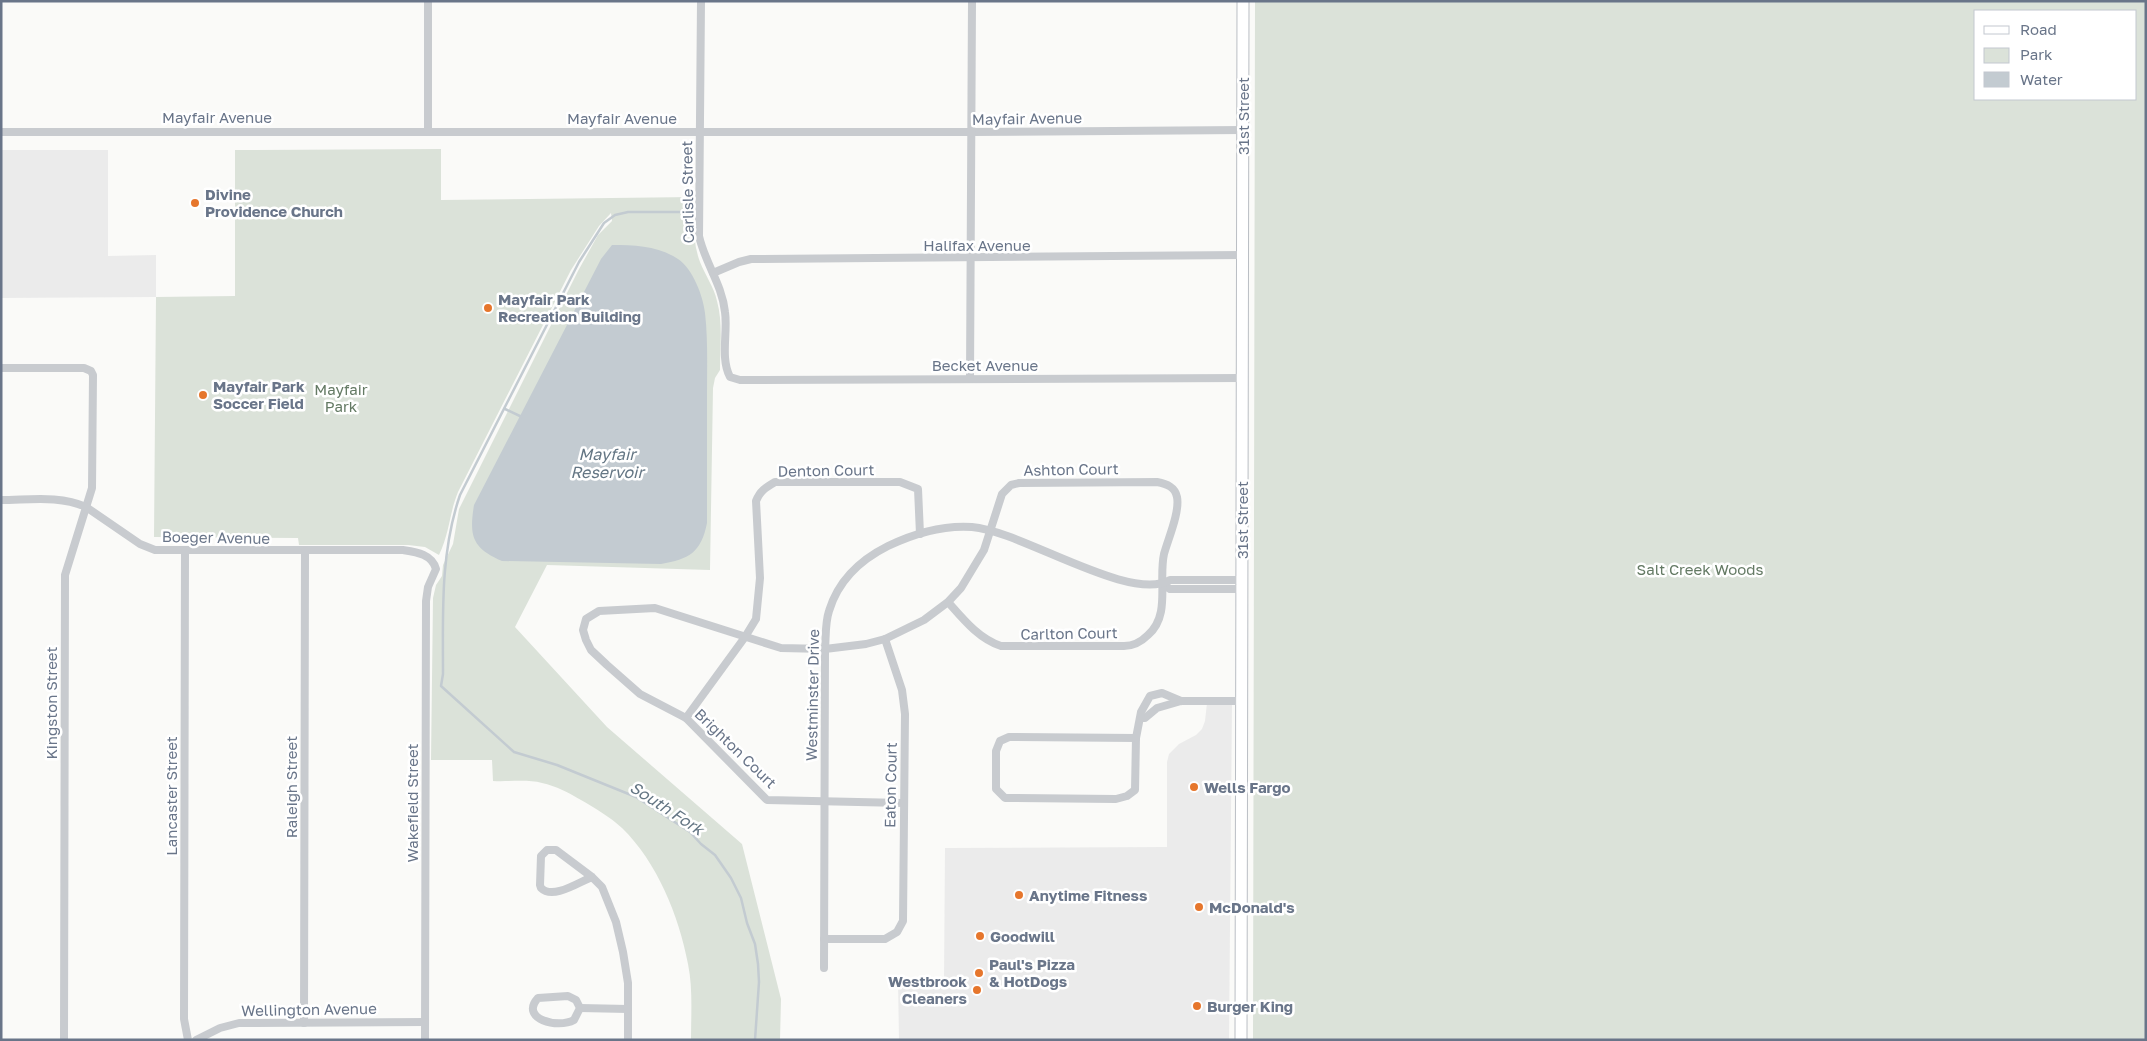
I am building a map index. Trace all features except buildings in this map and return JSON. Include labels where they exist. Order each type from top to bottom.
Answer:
[{"type":"main road","name":"31st Street","points":[[1241,1040],[1243,1]]},
{"type":"street","points":[[428,1],[428,132]]},
{"type":"street","name":"Carlisle Street","points":[[701,1],[699,236],[704,256],[714,273],[725,309],[726,365],[730,377]]},
{"type":"street","points":[[970,378],[972,1]]},
{"type":"street","name":"Mayfair Avenue","points":[[1,132],[971,132],[1242,130]]},
{"type":"street","name":"Halifax Avenue","points":[[714,273],[751,259],[971,259],[1242,255]]},
{"type":"street","name":"Kingston Street","points":[[1,368],[84,368],[92,371],[93,479],[65,575],[64,1040]]},
{"type":"street","name":"Becket Avenue","points":[[730,377],[740,380],[1242,378]]},
{"type":"street","name":"Denton Court","points":[[686,718],[756,619],[759,604],[760,578],[756,501],[760,492],[765,488],[775,482],[900,482],[918,490],[920,534]]},
{"type":"street","name":"Ashton Court","points":[[745,637],[780,648],[825,649],[866,644],[885,639],[924,620],[948,602],[976,566],[992,532],[1002,494],[1011,485],[1019,483],[1166,484],[1175,491],[1178,502],[1164,556],[1162,584]]},
{"type":"street","name":"Boeger Avenue","points":[[1,500],[62,500],[86,507],[147,548],[162,551],[410,551],[427,556],[436,569]]},
{"type":"street","name":"Westminster Drive","points":[[824,968],[825,649],[828,613],[840,585],[856,566],[875,552],[920,534],[953,527],[974,527],[1032,546],[1102,574],[1134,583],[1162,584],[1170,580],[1242,585]]},
{"type":"street","name":"Lancaster Street","points":[[186,551],[184,1019],[188,1040]]},
{"type":"street","name":"Raleigh Street","points":[[304,1023],[306,551]]},
{"type":"street","name":"Wakefield Street","points":[[424,1040],[426,600],[428,587],[436,569]]},
{"type":"street","name":"Carlton Court","points":[[948,602],[971,627],[993,643],[1001,646],[1130,646],[1151,633],[1161,617],[1162,584]]},
{"type":"street","name":"Brighton Court","points":[[745,637],[655,608],[599,611],[586,619],[583,630],[592,650],[607,665],[640,694],[686,718],[767,800],[903,802]]},
{"type":"street","name":"Eaton Court","points":[[824,939],[885,939],[897,932],[903,921],[904,714],[902,690],[885,639]]},
{"type":"street","points":[[1136,738],[1004,739],[997,746],[996,751],[996,789],[1002,796],[1010,799],[1116,799],[1127,796],[1135,790],[1136,738],[1141,712],[1145,703],[1152,695],[1162,693],[1181,701]]},
{"type":"street","points":[[1141,718],[1145,718],[1157,708],[1181,701],[1241,701]]},
{"type":"street","points":[[592,877],[554,893],[544,891],[540,885],[540,860],[543,852],[551,849],[556,850],[592,877],[602,887],[620,937],[628,983],[628,1040]]},
{"type":"street","points":[[543,996],[572,997],[580,1008],[576,1017],[566,1023],[546,1023],[538,1019],[534,1010],[535,1002],[543,996]]},
{"type":"street","points":[[580,1008],[628,1009]]},
{"type":"street","name":"Wellington Avenue","points":[[196,1040],[230,1025],[425,1022]]},
{"type":"shaded area","points":[[1,150],[108,150],[108,256],[156,255],[156,297],[1,298]]},
{"type":"shaded area","points":[[1232,702],[1229,1040],[899,1040],[898,980],[944,980],[945,848],[1167,847],[1167,762],[1169,754],[1179,744],[1196,735],[1202,729],[1207,703]]},
{"type":"green space","name":"Salt Creek Woods","points":[[1255,1],[2146,1],[2146,1040],[1253,1040]]},
{"type":"green space","name":"Mayfair Park","points":[[441,149],[441,200],[694,197],[694,230],[697,254],[716,296],[721,326],[720,370],[715,378],[713,388],[710,570],[547,565],[515,627],[607,727],[742,844],[781,999],[780,1040],[691,1040],[691,982],[679,927],[656,873],[635,842],[622,828],[586,803],[552,786],[530,781],[493,781],[492,760],[431,760],[433,598],[436,585],[442,576],[443,565],[453,544],[459,509],[578,271],[598,235],[612,221],[611,213],[599,226],[571,270],[458,492],[439,555],[425,547],[408,545],[299,545],[298,538],[154,537],[156,297],[235,296],[235,150]]},
{"type":"water","name":"Mayfair Reservoir","points":[[612,245],[646,247],[663,251],[678,259],[693,276],[702,299],[706,323],[707,353],[707,523],[704,533],[697,548],[692,553],[679,560],[661,564],[502,561],[484,551],[475,540],[472,525],[474,505],[601,259]]},
{"type":"waterway","name":"South Fork","points":[[692,212],[628,212],[615,215],[604,223],[579,262],[460,495],[449,539],[446,562],[443,607],[443,674],[441,686],[514,752],[557,765],[636,797],[690,832],[715,855],[731,878],[741,898],[747,923],[755,944],[759,982],[755,1040]]},
{"type":"waterway","points":[[505,409],[522,417]]},
{"type":"place","name":"Divine Providence Church","points":[[195,203]]},
{"type":"place","name":"Mayfair Park Recreation Building","points":[[488,308]]},
{"type":"place","name":"Mayfair Park Soccer Field","points":[[203,395]]},
{"type":"place","name":"Wells Fargo","points":[[1194,787]]},
{"type":"place","name":"Anytime Fitness","points":[[1019,895]]},
{"type":"place","name":"McDonald's","points":[[1199,907]]},
{"type":"place","name":"Goodwill","points":[[980,936]]},
{"type":"place","name":"Paul's Pizza & HotDogs","points":[[979,973]]},
{"type":"place","name":"Westbrook Cleaners","points":[[977,990]]},
{"type":"place","name":"Burger King","points":[[1197,1006]]}]
